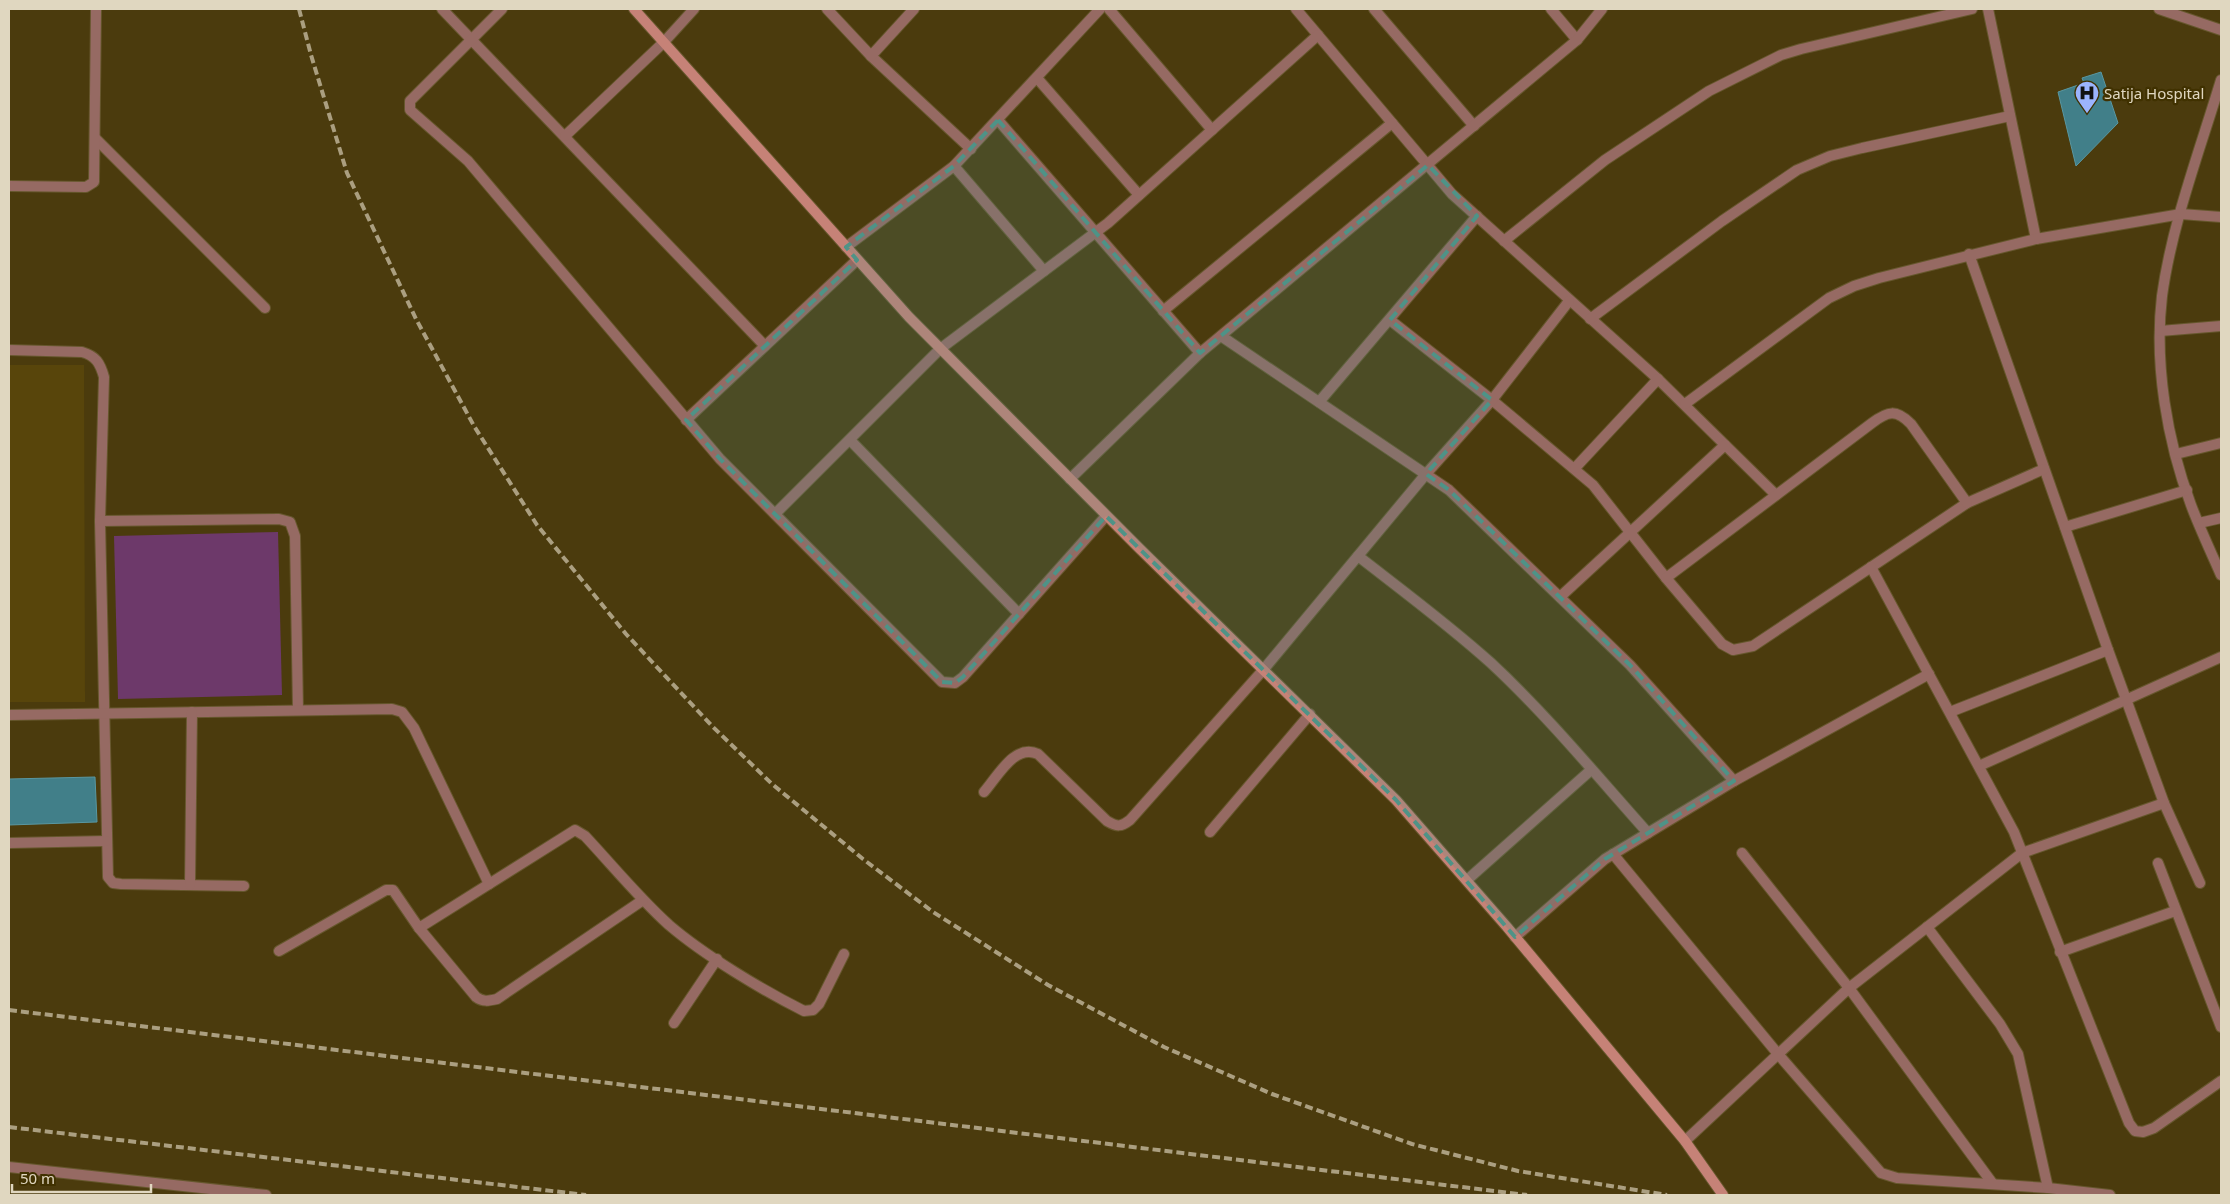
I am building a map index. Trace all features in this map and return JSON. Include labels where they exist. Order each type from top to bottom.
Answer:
[{"type":"street","points":[[9,186],[90,186],[94,182],[96,9]]},
{"type":"street","points":[[442,9],[765,346]]},
{"type":"street","points":[[502,9],[410,101],[410,110],[468,161],[720,459],[942,682],[955,683],[963,677],[1106,516]]},
{"type":"street","points":[[634,9],[857,260],[940,350],[1106,516],[1396,800],[1515,936],[1686,1141],[1723,1195]]},
{"type":"street","points":[[565,136],[664,42],[694,9]]},
{"type":"street","points":[[827,9],[871,56],[970,149]]},
{"type":"street","points":[[871,56],[914,9]]},
{"type":"street","points":[[846,247],[954,166],[1100,9]]},
{"type":"street","points":[[1109,9],[1212,130]]},
{"type":"street","points":[[1296,9],[1452,194],[1658,379],[1776,495]]},
{"type":"street","points":[[1374,9],[1474,126]]},
{"type":"street","points":[[1551,9],[1576,40]]},
{"type":"street","points":[[1070,480],[1200,353],[1576,40],[1602,9]]},
{"type":"street","points":[[1504,241],[1605,160],[1710,91],[1760,64],[1780,55],[1801,49],[1972,9]]},
{"type":"street","points":[[1988,9],[2036,239]]},
{"type":"street","points":[[2159,9],[2221,30]]},
{"type":"street","points":[[776,514],[940,350],[1095,233],[1318,35]]},
{"type":"street","points":[[1036,78],[1140,195]]},
{"type":"street","points":[[2221,80],[2181,214],[2167,270],[2160,331],[2164,395],[2176,454],[2199,523],[2221,575]]},
{"type":"street","points":[[1590,319],[1722,221],[1797,170],[1830,156],[2010,116]]},
{"type":"street","points":[[998,120],[1200,353]]},
{"type":"street","points":[[1163,310],[1392,123]]},
{"type":"street","points":[[95,138],[265,308]]},
{"type":"street","points":[[954,166],[1044,271]]},
{"type":"street","points":[[1684,404],[1829,298],[1854,286],[1969,254],[2036,239],[2181,214],[2221,217]]},
{"type":"street","points":[[1319,402],[1477,216]]},
{"type":"street","points":[[1969,254],[2108,650],[2164,803],[2200,883]]},
{"type":"street","points":[[686,420],[857,260]]},
{"type":"street","points":[[984,792],[1017,754],[1031,751],[1038,754],[1107,821],[1116,826],[1124,825],[1264,669],[1426,474],[1492,400],[1569,301]]},
{"type":"street","points":[[1390,320],[1575,468],[1608,502],[1666,578],[1722,644],[1733,650],[1753,646],[1870,566],[1967,503],[2044,469]]},
{"type":"street","points":[[2160,331],[2221,326]]},
{"type":"street","points":[[1221,336],[1449,490],[1630,665],[1734,782]]},
{"type":"street","points":[[9,350],[82,352],[93,355],[100,365],[104,377],[100,521],[108,877],[114,882],[244,886]]},
{"type":"street","points":[[1575,468],[1658,379]]},
{"type":"street","points":[[1666,578],[1883,415],[1892,413],[1902,415],[1911,424],[1967,503]]},
{"type":"street","points":[[850,440],[1019,614]]},
{"type":"street","points":[[2176,454],[2221,443]]},
{"type":"street","points":[[1560,597],[1725,445]]},
{"type":"street","points":[[2065,527],[2187,490]]},
{"type":"street","points":[[2199,523],[2221,518]]},
{"type":"street","points":[[100,521],[279,519],[290,522],[295,536],[298,710]]},
{"type":"street","points":[[1358,556],[1492,664],[1529,701],[1648,833]]},
{"type":"street","points":[[1870,566],[2014,832],[2129,1123],[2135,1131],[2143,1132],[2154,1128],[2221,1081]]},
{"type":"street","points":[[1950,712],[2108,650]]},
{"type":"street","points":[[1979,766],[2128,701],[2221,657]]},
{"type":"street","points":[[1515,936],[1613,854],[1734,782],[1929,674]]},
{"type":"street","points":[[9,715],[392,709],[402,712],[414,728],[489,884]]},
{"type":"street","points":[[190,885],[192,712]]},
{"type":"street","points":[[1210,832],[1310,714]]},
{"type":"street","points":[[1467,880],[1591,770]]},
{"type":"street","points":[[1686,1141],[1849,988],[2022,853],[2164,803]]},
{"type":"street","points":[[419,928],[575,830],[585,836],[643,900],[676,930],[717,959],[804,1011],[813,1010],[819,1004],[844,954]]},
{"type":"street","points":[[9,843],[106,841]]},
{"type":"street","points":[[1742,853],[1849,988],[1993,1184]]},
{"type":"street","points":[[1613,854],[1778,1054],[1880,1173],[1897,1178],[2048,1188],[2110,1195]]},
{"type":"street","points":[[2158,863],[2221,1027]]},
{"type":"street","points":[[279,951],[386,890],[393,890],[419,928],[476,997],[481,1001],[488,1001],[497,999],[643,900]]},
{"type":"street","points":[[2060,952],[2175,911]]},
{"type":"street","points":[[1927,927],[2000,1024],[2018,1054],[2048,1188]]},
{"type":"street","points":[[674,1023],[717,959]]},
{"type":"street","points":[[9,1167],[266,1195]]},
{"type":"highlighted area","points":[[998,120],[1200,353],[1428,165],[1477,216],[1390,320],[1492,400],[1426,474],[1449,490],[1630,665],[1734,781],[1605,859],[1515,937],[1396,800],[1106,516],[963,677],[955,683],[942,682],[720,459],[686,420],[857,260],[846,247],[954,166]]},
{"type":"shaded area","points":[[9,365],[84,365],[85,702],[9,702]]},
{"type":"shaded area","points":[[278,532],[282,695],[118,699],[114,536]]},
{"type":"building","points":[[2101,72],[2118,123],[2076,166],[2058,92],[2084,83],[2082,78]]},
{"type":"building","points":[[95,777],[97,822],[9,825],[9,779]]},
{"type":"railway","points":[[299,9],[347,173],[416,319],[474,426],[537,525],[626,634],[712,726],[772,784],[863,859],[933,912],[1048,985],[1164,1047],[1272,1094],[1412,1144],[1518,1171],[1667,1195]]},
{"type":"railway","points":[[9,1010],[1527,1195]]},
{"type":"railway","points":[[9,1127],[586,1195]]},
{"type":"place","name":"Satija Hospital","points":[[2087,114]]}]
